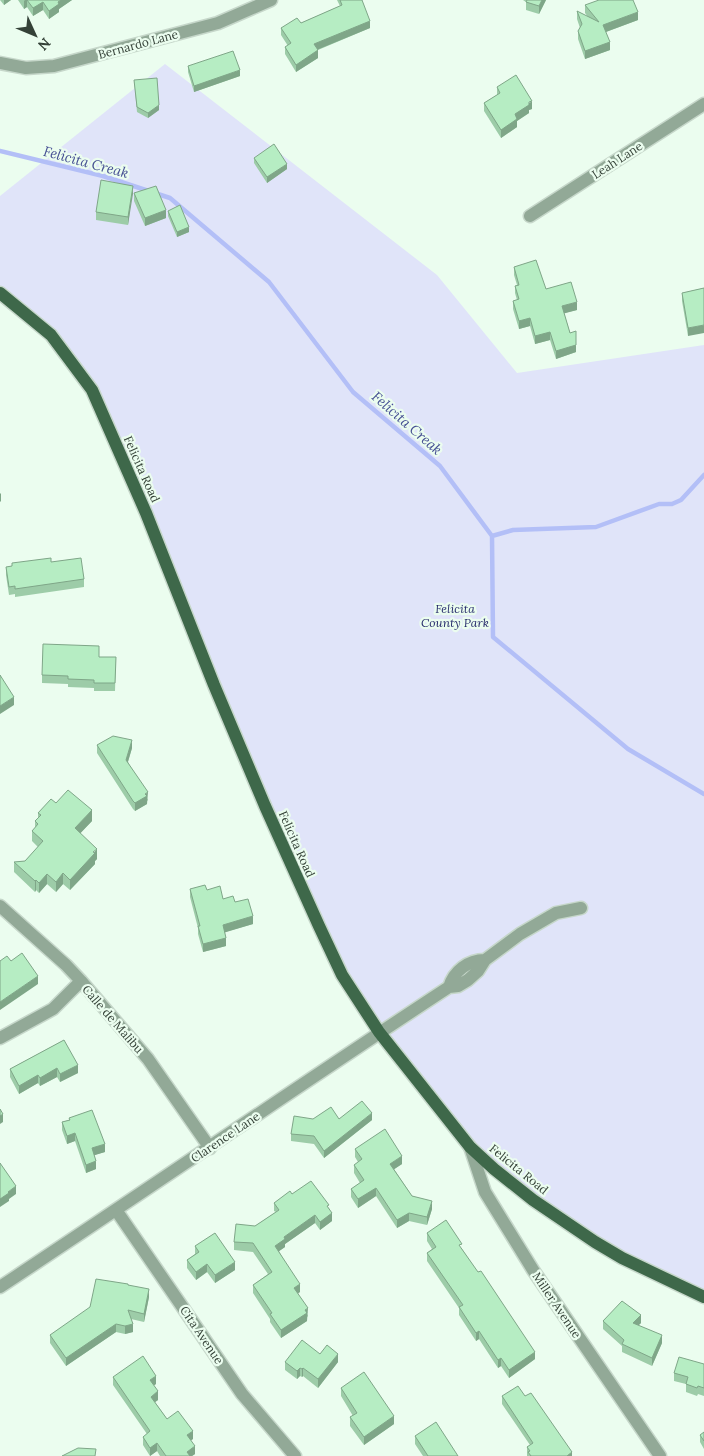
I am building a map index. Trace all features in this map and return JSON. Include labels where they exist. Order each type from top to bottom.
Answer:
[{"type":"main road","name":"Felicita Road","points":[[0,293],[52,335],[92,390],[146,513],[214,685],[265,806],[342,975],[379,1032],[470,1146],[494,1169],[533,1200],[586,1237],[622,1258],[704,1298]]},
{"type":"street","name":"Bernardo Lane","points":[[0,63],[26,68],[54,66],[218,23],[271,0]]},
{"type":"street","name":"Leah Lane","points":[[530,216],[704,104]]},
{"type":"street","name":"Calle de Malibu","points":[[0,906],[66,965],[148,1059],[210,1148]]},
{"type":"street","name":"Clarence Lane","points":[[0,1287],[210,1148],[379,1032],[449,987],[458,986],[468,980],[478,971],[485,960],[520,934],[556,913],[581,908]]},
{"type":"street","points":[[0,1038],[53,1008],[81,982]]},
{"type":"street","name":"Miller Avenue","points":[[470,1146],[485,1192],[533,1270],[660,1456]]},
{"type":"street","name":"Cita Avenue","points":[[116,1210],[242,1394],[295,1456]]},
{"type":"green space","name":"Felicita County Park","points":[[165,64],[437,275],[517,373],[704,345],[704,1297],[622,1258],[470,1147],[342,975],[92,390],[51,335],[0,293],[0,196]]},
{"type":"building","points":[[27,0],[61,0],[58,2],[59,4],[49,11],[43,2],[33,8]]},
{"type":"building","points":[[340,0],[362,0],[370,21],[314,44],[318,50],[296,65],[285,47],[291,43],[281,28],[297,18],[301,23],[342,5]]},
{"type":"building","points":[[527,0],[542,0],[539,6],[526,2]]},
{"type":"building","points":[[599,0],[633,0],[638,12],[603,25],[610,42],[585,51],[578,31],[582,24],[577,11],[599,22],[585,5]]},
{"type":"building","points":[[233,51],[240,70],[194,86],[188,66]]},
{"type":"building","points":[[516,75],[532,101],[515,114],[517,119],[501,130],[484,103],[500,93],[497,87]]},
{"type":"building","points":[[157,78],[159,105],[148,113],[137,107],[134,80]]},
{"type":"building","points":[[274,144],[287,164],[267,177],[254,158]]},
{"type":"building","points":[[101,180],[133,186],[128,217],[96,212]]},
{"type":"building","points":[[156,186],[166,210],[145,218],[134,193]]},
{"type":"building","points":[[180,205],[189,227],[177,232],[168,211]]},
{"type":"building","points":[[536,260],[546,289],[571,282],[577,302],[562,306],[570,333],[576,331],[576,345],[556,351],[550,332],[535,336],[530,318],[519,321],[513,301],[519,299],[515,286],[519,285],[514,267]]},
{"type":"building","points":[[704,288],[704,325],[688,328],[682,293]]},
{"type":"building","points":[[51,558],[51,562],[81,558],[84,579],[15,589],[15,586],[9,587],[6,567],[12,566],[12,563]]},
{"type":"building","points":[[43,644],[99,646],[99,657],[116,657],[115,683],[94,683],[94,680],[68,679],[68,676],[42,675]]},
{"type":"building","points":[[0,675],[14,697],[0,706]]},
{"type":"building","points":[[113,736],[132,740],[126,760],[148,792],[145,794],[147,796],[135,803],[97,745]]},
{"type":"building","points":[[68,790],[92,810],[75,828],[97,849],[70,880],[63,873],[56,882],[47,874],[39,883],[14,862],[25,861],[43,841],[32,831],[38,824],[35,821],[41,815],[38,813],[51,799],[56,803]]},
{"type":"building","points":[[205,885],[207,890],[220,886],[223,899],[233,896],[235,902],[248,899],[253,916],[223,925],[226,938],[203,944],[190,889]]},
{"type":"building","points":[[22,953],[38,976],[0,1002],[0,961],[7,956],[11,961]]},
{"type":"building","points":[[64,1040],[78,1065],[60,1074],[57,1068],[40,1078],[38,1075],[19,1086],[10,1069]]},
{"type":"building","points":[[362,1101],[372,1113],[324,1151],[314,1136],[291,1134],[294,1116],[313,1119],[331,1107],[339,1119]]},
{"type":"building","points":[[92,1110],[105,1144],[92,1148],[96,1161],[86,1165],[75,1133],[67,1136],[62,1122]]},
{"type":"building","points":[[385,1129],[402,1156],[390,1164],[412,1196],[432,1201],[427,1217],[409,1213],[397,1220],[376,1188],[358,1199],[351,1189],[364,1180],[354,1165],[362,1159],[355,1149]]},
{"type":"building","points":[[0,1163],[16,1186],[0,1199]]},
{"type":"building","points":[[311,1181],[329,1205],[327,1206],[332,1213],[320,1222],[315,1215],[284,1237],[285,1239],[275,1246],[300,1284],[294,1288],[308,1308],[305,1310],[307,1313],[281,1330],[253,1285],[272,1272],[253,1243],[234,1242],[236,1224],[255,1226],[279,1210],[274,1203],[290,1191],[292,1194]]},
{"type":"building","points":[[446,1220],[462,1244],[459,1245],[478,1272],[481,1271],[535,1352],[509,1370],[501,1358],[498,1360],[479,1331],[476,1333],[459,1307],[463,1305],[427,1253],[436,1247],[427,1233]]},
{"type":"building","points":[[215,1233],[235,1262],[215,1275],[207,1264],[196,1272],[187,1260],[199,1252],[195,1246]]},
{"type":"building","points":[[96,1279],[149,1289],[144,1314],[128,1310],[133,1324],[125,1326],[116,1324],[66,1358],[50,1335],[90,1307]]},
{"type":"building","points":[[622,1301],[641,1315],[633,1323],[662,1335],[652,1358],[622,1344],[624,1340],[603,1321]]},
{"type":"building","points":[[302,1340],[320,1354],[327,1345],[338,1354],[318,1379],[303,1368],[297,1371],[285,1362]]},
{"type":"building","points":[[143,1356],[156,1376],[150,1380],[158,1391],[151,1397],[167,1419],[178,1411],[193,1431],[187,1435],[195,1446],[187,1452],[190,1456],[166,1456],[157,1443],[150,1448],[143,1437],[150,1431],[113,1377]]},
{"type":"building","points":[[679,1357],[704,1364],[704,1388],[698,1386],[697,1388],[686,1384],[688,1377],[674,1373]]},
{"type":"building","points":[[364,1372],[394,1416],[364,1437],[350,1417],[357,1413],[341,1388]]},
{"type":"building","points":[[518,1386],[525,1396],[531,1393],[572,1452],[567,1456],[531,1456],[528,1452],[530,1451],[527,1447],[533,1443],[502,1396]]},
{"type":"building","points":[[436,1422],[458,1456],[428,1456],[415,1436]]},
{"type":"building","points":[[704,1432],[704,1441],[700,1435]]},
{"type":"building","points":[[78,1448],[96,1449],[95,1456],[62,1456]]},
{"type":"waterway","name":"Felicita Creak","points":[[0,151],[103,176],[170,198],[269,282],[353,392],[440,466],[492,536],[493,637],[628,749],[704,794]]},
{"type":"waterway","points":[[492,536],[513,530],[596,527],[659,504],[672,504],[681,500],[704,475]]}]
